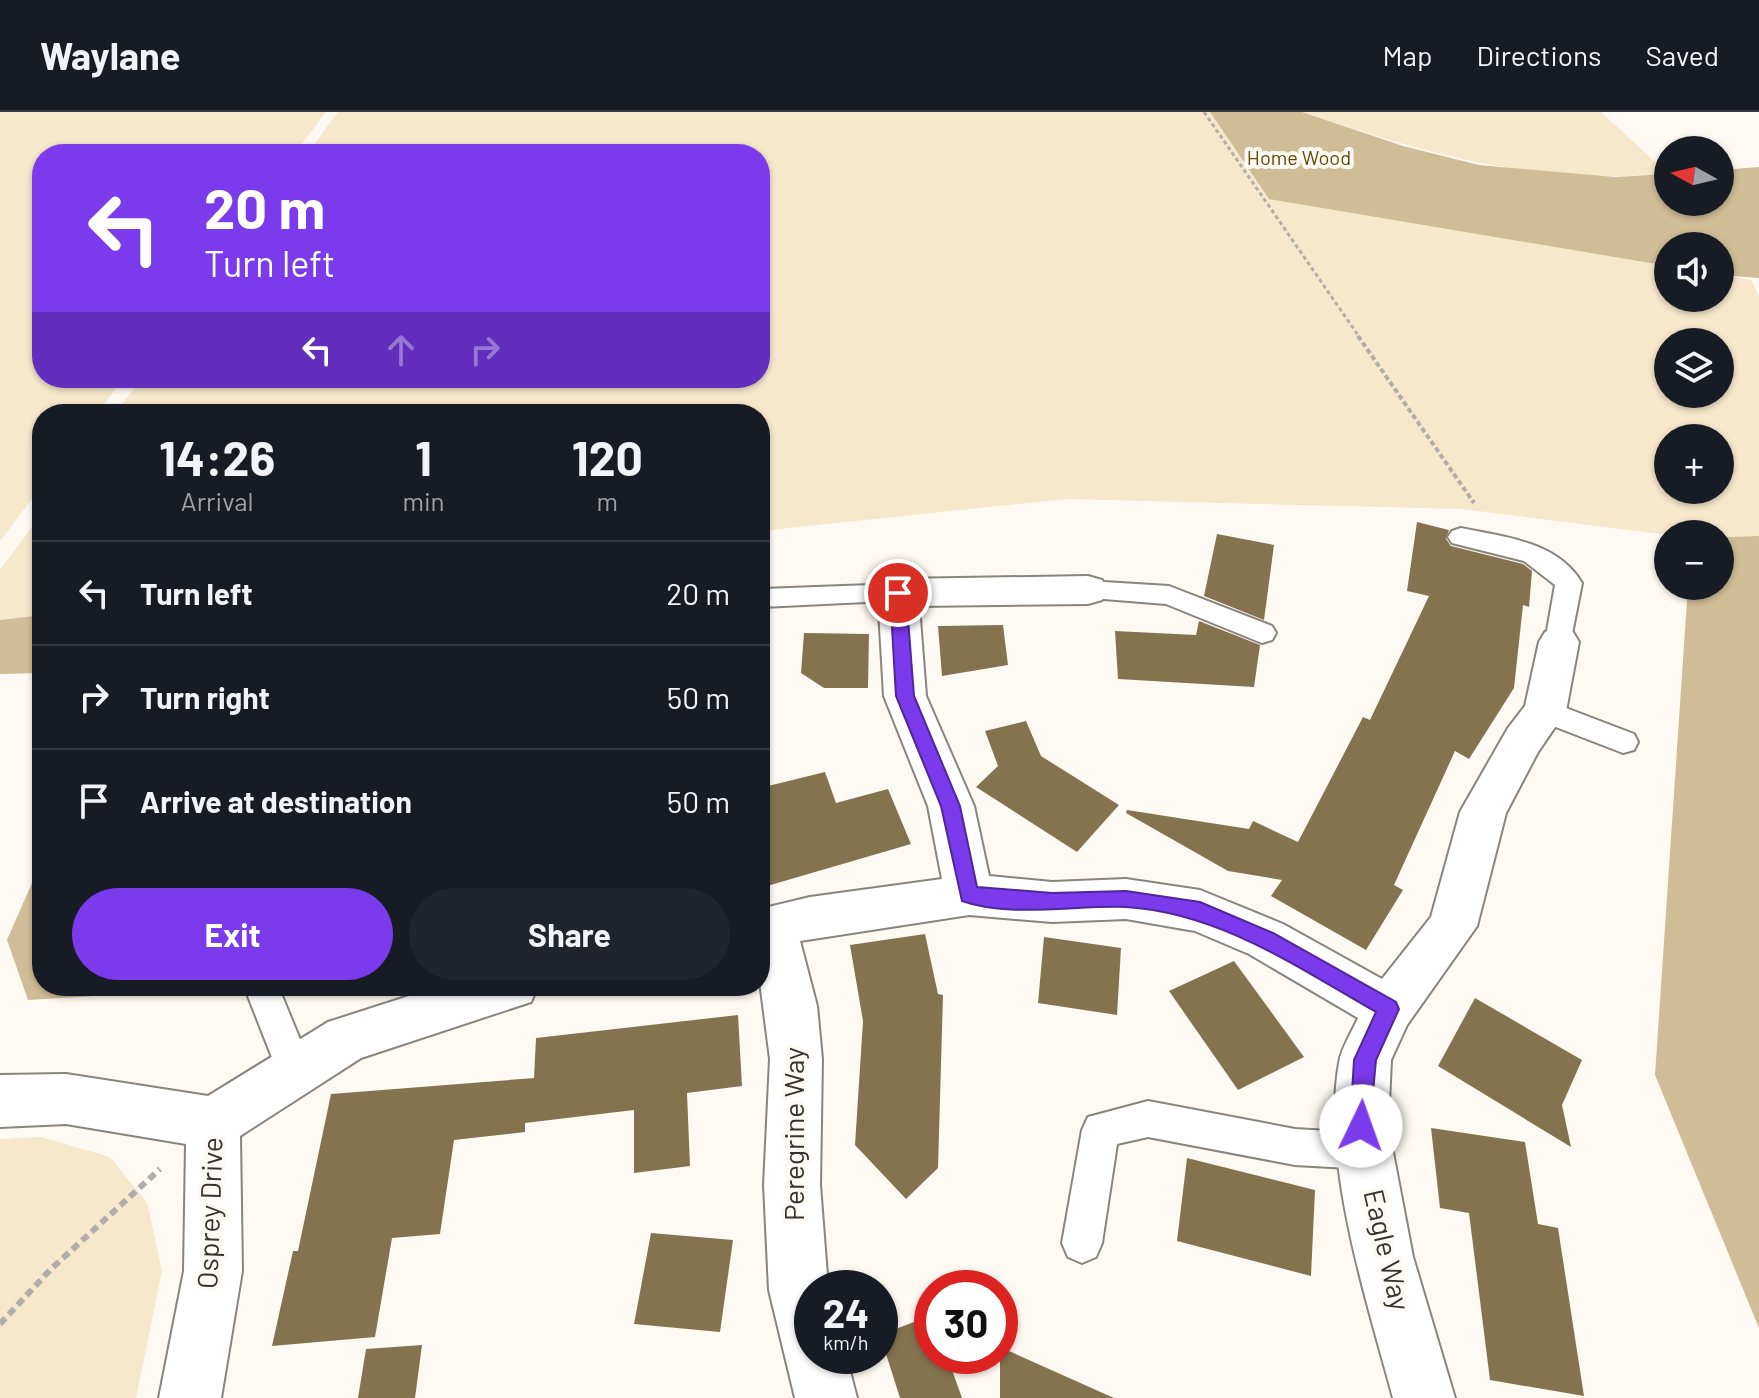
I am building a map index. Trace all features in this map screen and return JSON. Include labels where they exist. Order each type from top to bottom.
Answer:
[{"type":"street","points":[[969,895],[951,806],[905,696],[898,593],[1088,590]]},
{"type":"street","points":[[1545,711],[1559,642]]},
{"type":"street","name":"Eagle Way","points":[[1424,1398],[1384,1257],[1361,1126],[1365,1060],[1389,1009],[1453,926],[1483,812],[1523,740],[1545,711]]},
{"type":"street","points":[[770,927],[969,895],[1052,902],[1126,899],[1200,911],[1266,939],[1389,1009]]},
{"type":"street","name":"Peregrine Way","points":[[770,942],[792,1019],[796,1059],[792,1185],[798,1270]]},
{"type":"street","points":[[0,1101],[66,1099],[213,1123],[346,1039],[481,996]]},
{"type":"street","name":"Osprey Drive","points":[[190,1398],[213,1271],[213,1123]]},
{"type":"street","points":[[820,1374],[826,1398]]},
{"type":"lane","points":[[1461,537],[1539,555],[1554,564],[1569,583],[1559,642]]},
{"type":"lane","points":[[1088,590],[1169,595],[1262,633]]},
{"type":"lane","points":[[770,598],[898,593]]},
{"type":"lane","points":[[1545,711],[1623,742]]},
{"type":"lane","points":[[265,996],[295,1071]]},
{"type":"lane","points":[[1082,1243],[1101,1130],[1148,1119],[1295,1147],[1366,1151]]},
{"type":"path","points":[[1204,112],[1477,507]]},
{"type":"path","points":[[0,1324],[109,1213],[213,1123]]},
{"type":"shaded area","points":[[0,112],[326,112],[302,144],[32,144],[32,388],[116,388],[104,404],[32,404],[32,499],[0,541]]},
{"type":"shaded area","points":[[338,112],[1210,112],[1269,199],[1654,264],[1654,312],[1734,312],[1734,277],[1752,280],[1759,298],[1759,536],[1734,536],[1734,520],[1654,520],[1654,533],[1462,509],[1066,499],[770,530],[770,404],[122,404],[134,388],[770,388],[770,144],[314,144]]},
{"type":"shaded area","points":[[1302,112],[1601,112],[1654,161],[1654,175],[1570,175],[1525,170],[1481,163],[1394,141]]},
{"type":"shaded area","points":[[32,527],[32,616],[0,620],[0,570]]},
{"type":"shaded area","points":[[41,1137],[110,1157],[147,1203],[162,1271],[136,1398],[0,1398],[0,1139]]},
{"type":"green space","name":"Home Wood","points":[[1210,112],[1302,112],[1403,146],[1479,165],[1615,177],[1654,175],[1654,216],[1734,216],[1734,169],[1759,167],[1759,278],[1734,276],[1734,232],[1654,232],[1654,264],[1269,199]]},
{"type":"green space","points":[[1759,536],[1759,1328],[1655,1075],[1687,600],[1734,600],[1734,537]]},
{"type":"green space","points":[[32,616],[32,673],[0,674],[0,620]]},
{"type":"green space","points":[[32,883],[32,996],[95,996],[28,1000],[7,940]]},
{"type":"building","points":[[1417,522],[1449,530],[1446,539],[1451,546],[1523,564],[1532,571],[1529,607],[1523,605],[1514,688],[1469,759],[1455,751],[1394,885],[1403,890],[1366,950],[1271,896],[1282,880],[1228,871],[1126,813],[1127,810],[1249,829],[1253,821],[1298,842],[1363,717],[1370,720],[1429,596],[1407,591]]},
{"type":"building","points":[[1217,534],[1274,545],[1264,620],[1204,596]]},
{"type":"building","points":[[1199,621],[1260,645],[1254,687],[1118,679],[1115,631],[1196,635]]},
{"type":"building","points":[[1003,625],[1008,665],[942,676],[938,626]]},
{"type":"building","points":[[804,633],[869,634],[868,688],[824,688],[801,673]]},
{"type":"building","points":[[1026,721],[1041,756],[1119,805],[1077,852],[976,787],[998,766],[985,731]]},
{"type":"building","points":[[825,772],[836,803],[888,789],[911,844],[770,885],[770,786]]},
{"type":"building","points":[[925,934],[938,994],[943,995],[938,1168],[906,1199],[855,1145],[863,1021],[850,945]]},
{"type":"building","points":[[1044,937],[1121,948],[1117,1015],[1038,1003]]},
{"type":"building","points":[[1234,961],[1304,1057],[1238,1090],[1169,991]]},
{"type":"building","points":[[1475,998],[1582,1060],[1562,1105],[1571,1147],[1438,1066]]},
{"type":"building","points":[[738,1015],[742,1086],[687,1093],[690,1166],[634,1173],[634,1110],[525,1123],[525,1132],[454,1140],[440,1234],[392,1238],[375,1337],[272,1346],[293,1251],[298,1251],[331,1094],[534,1078],[536,1038]]},
{"type":"building","points":[[1431,1128],[1525,1142],[1538,1224],[1558,1228],[1584,1396],[1490,1380],[1469,1213],[1440,1208]]},
{"type":"building","points":[[1187,1158],[1315,1190],[1311,1276],[1177,1241]]},
{"type":"building","points":[[651,1233],[733,1240],[720,1332],[634,1324]]},
{"type":"building","points":[[914,1322],[914,1374],[953,1374],[962,1398],[900,1398],[892,1374],[898,1374],[898,1328]]},
{"type":"building","points":[[422,1345],[415,1398],[358,1398],[366,1349]]},
{"type":"building","points":[[1018,1355],[1114,1398],[1000,1398],[1000,1374],[1018,1374]]},
{"type":"route","points":[[898,593],[905,696],[951,806],[969,895],[1052,902],[1126,899],[1200,911],[1266,939],[1389,1009],[1365,1060],[1361,1126]]}]
